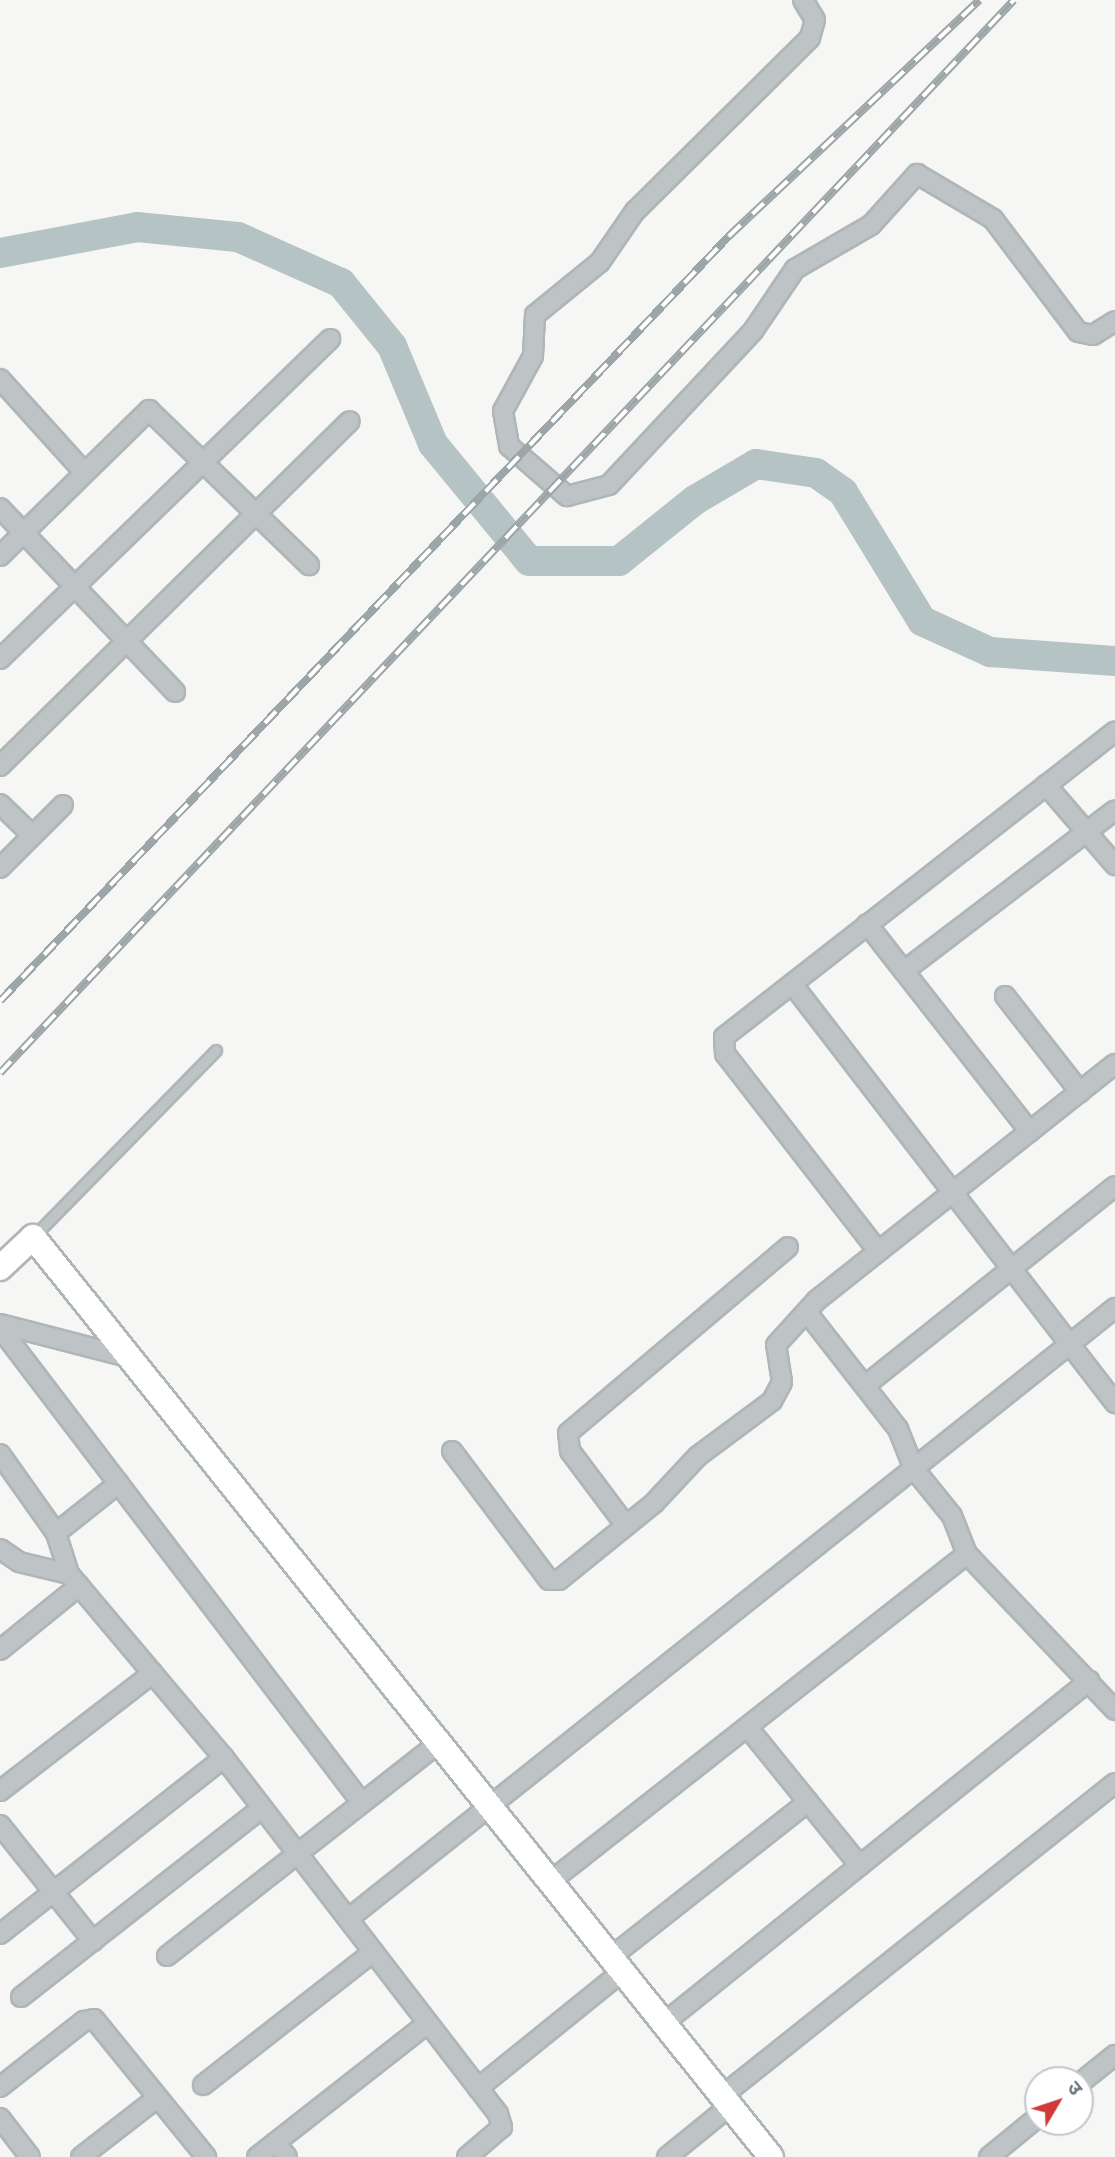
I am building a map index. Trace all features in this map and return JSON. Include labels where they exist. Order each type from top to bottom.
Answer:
[{"type":"street","points":[[803,0],[815,20],[810,38],[635,211],[600,262],[535,315],[533,356],[503,411],[509,446],[567,496],[609,485],[753,331],[795,269],[871,225],[917,174],[993,219],[1078,331],[1093,335],[1115,321]]},
{"type":"street","points":[[0,659],[330,338]]},
{"type":"street","points":[[0,379],[84,472]]},
{"type":"street","points":[[0,556],[149,410],[205,461],[309,565]]},
{"type":"street","points":[[0,766],[259,516],[350,421]]},
{"type":"street","points":[[0,508],[175,692]]},
{"type":"street","points":[[878,1251],[723,1049],[731,1030],[793,985],[867,924],[1115,732]]},
{"type":"street","points":[[1046,785],[1115,865]]},
{"type":"street","points":[[0,804],[32,835]]},
{"type":"street","points":[[0,868],[63,805]]},
{"type":"street","points":[[904,971],[1115,810]]},
{"type":"street","points":[[867,924],[1030,1132]]},
{"type":"street","points":[[793,985],[1115,1403]]},
{"type":"street","points":[[1005,996],[1080,1091]]},
{"type":"street","points":[[452,1451],[552,1582],[772,1401],[782,1382],[776,1345],[809,1315],[817,1300],[1115,1064]]},
{"type":"street","points":[[867,1384],[1115,1186]]},
{"type":"street","points":[[0,1268],[33,1237],[771,2157]]},
{"type":"street","points":[[624,1523],[570,1451],[569,1433],[788,1247]]},
{"type":"street","points":[[348,1919],[1115,1308]]},
{"type":"street","points":[[809,1315],[867,1384],[898,1429],[914,1469],[953,1516],[967,1554],[1115,1710]]},
{"type":"street","points":[[0,1326],[131,1358]]},
{"type":"street","points":[[0,1326],[362,1803]]},
{"type":"street","points":[[0,1454],[56,1532],[74,1580],[224,1758],[478,2088],[502,2127],[467,2157]]},
{"type":"street","points":[[56,1532],[119,1483]]},
{"type":"street","points":[[0,1549],[19,1562],[74,1580]]},
{"type":"street","points":[[551,1881],[749,1729],[967,1554]]},
{"type":"street","points":[[0,1650],[74,1580]]},
{"type":"street","points":[[0,1791],[153,1674]]},
{"type":"street","points":[[664,2023],[1089,1681]]},
{"type":"street","points":[[749,1729],[860,1866]]},
{"type":"street","points":[[167,1956],[440,1742]]},
{"type":"street","points":[[0,1934],[224,1758]]},
{"type":"street","points":[[667,2157],[726,2101],[1115,1783]]},
{"type":"street","points":[[478,2088],[617,1964],[808,1802]]},
{"type":"street","points":[[21,1997],[262,1808]]},
{"type":"street","points":[[0,1825],[93,1941]]},
{"type":"street","points":[[203,2085],[373,1952]]},
{"type":"street","points":[[0,2087],[89,2019],[206,2157]]},
{"type":"street","points":[[257,2157],[428,2023]]},
{"type":"street","points":[[1094,2072],[1115,2055]]},
{"type":"street","points":[[81,2157],[157,2098]]},
{"type":"street","points":[[0,2118],[30,2157]]},
{"type":"street","points":[[1002,2153],[1024,2131]]},
{"type":"street","points":[[275,2143],[287,2157]]},
{"type":"lane","points":[[33,1237],[215,1050]]},
{"type":"waterway","points":[[0,253],[137,227],[238,237],[341,283],[392,346],[433,444],[529,561],[619,561],[695,500],[756,464],[816,473],[843,492],[922,621],[990,652],[1115,661]]},
{"type":"railway","points":[[0,1001],[729,236],[979,0]]},
{"type":"railway","points":[[0,1073],[1014,0]]}]
